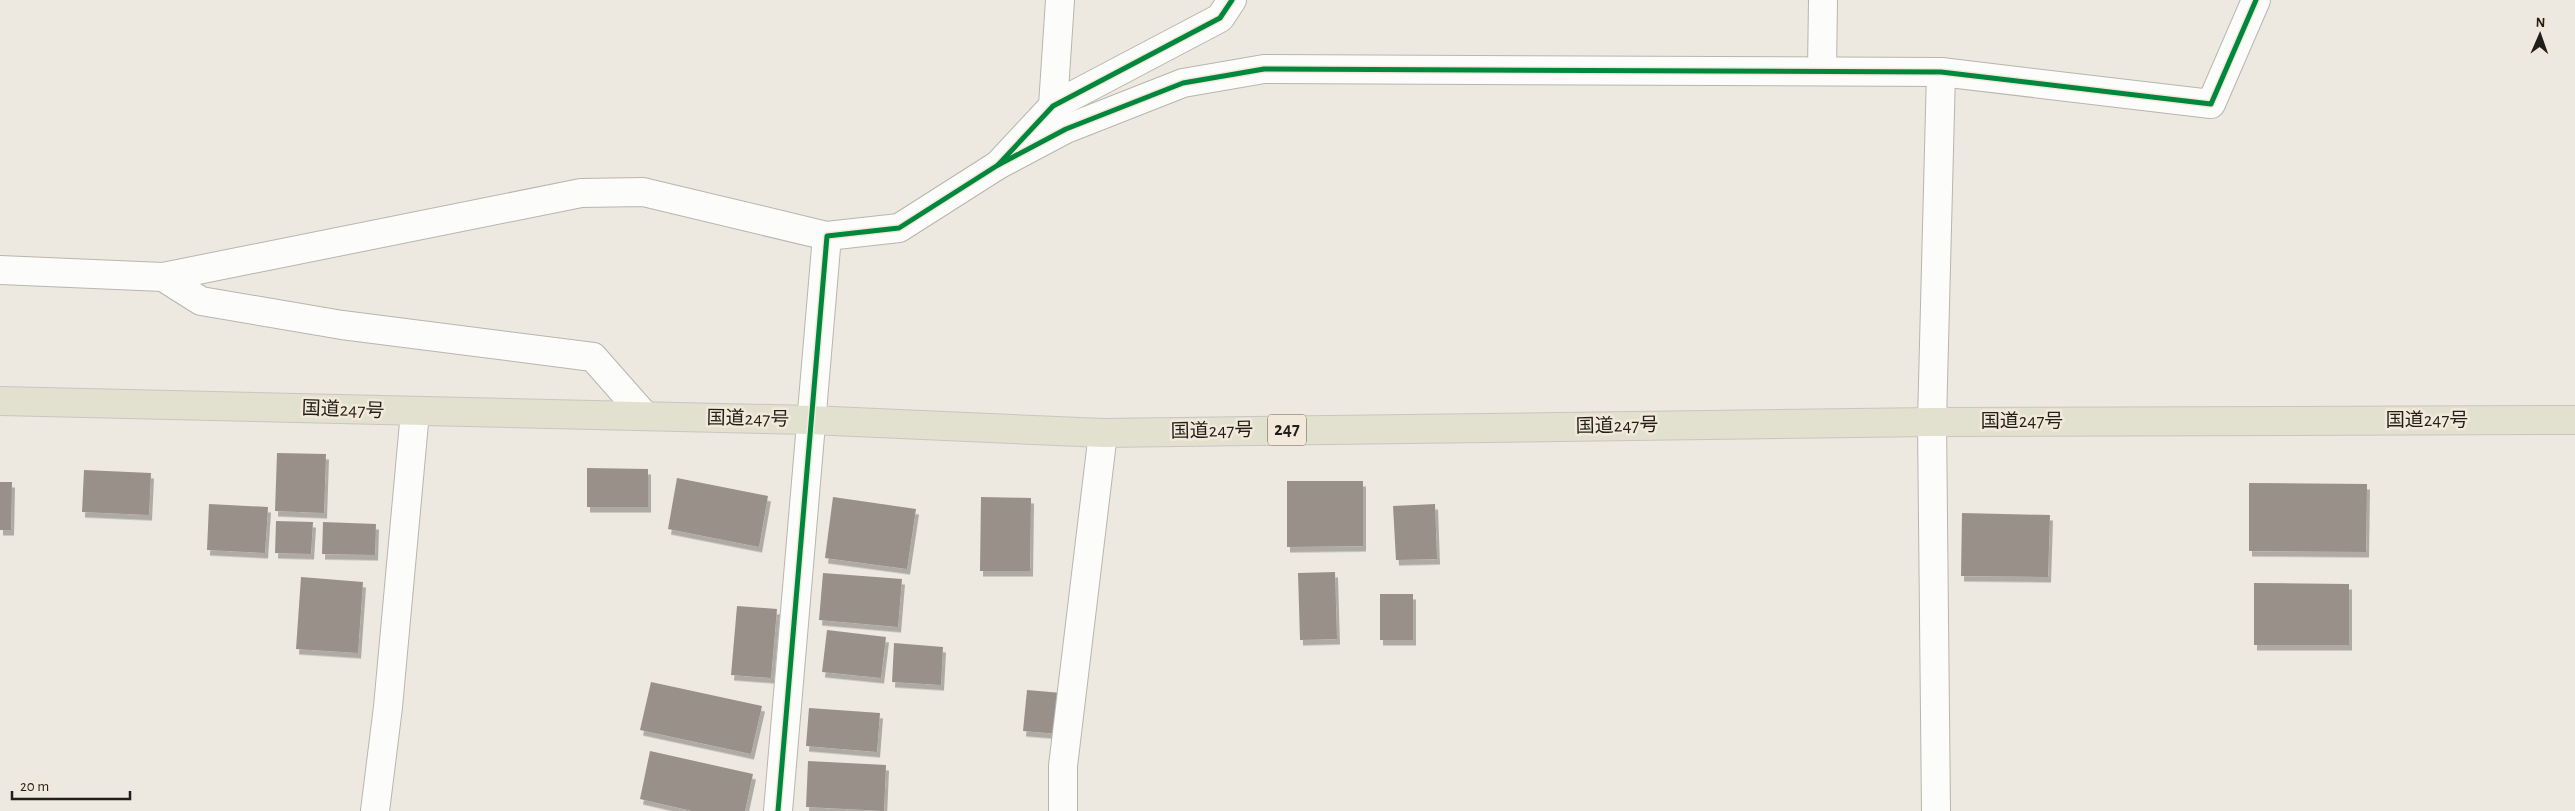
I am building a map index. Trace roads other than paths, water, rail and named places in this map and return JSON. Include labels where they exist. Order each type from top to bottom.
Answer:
[{"type":"highway","name":"国道247号","points":[[0,401],[810,420],[1103,433],[1932,422],[2575,420]]},
{"type":"street","points":[[1053,106],[1060,0]]},
{"type":"street","points":[[998,165],[1053,106],[1220,18],[1232,0]]},
{"type":"street","points":[[1822,71],[1823,0]]},
{"type":"street","points":[[0,270],[163,277],[582,193],[642,192],[827,236],[899,228],[998,165],[1066,129],[1183,83],[1264,69],[1941,72],[2210,104],[2256,0]]},
{"type":"street","points":[[1936,811],[1932,422],[1941,72]]},
{"type":"street","points":[[778,811],[827,236]]},
{"type":"street","points":[[163,277],[201,302],[342,324],[593,357],[645,416]]},
{"type":"street","points":[[375,811],[388,707],[415,412]]},
{"type":"street","points":[[1063,811],[1063,766],[1103,433]]}]
